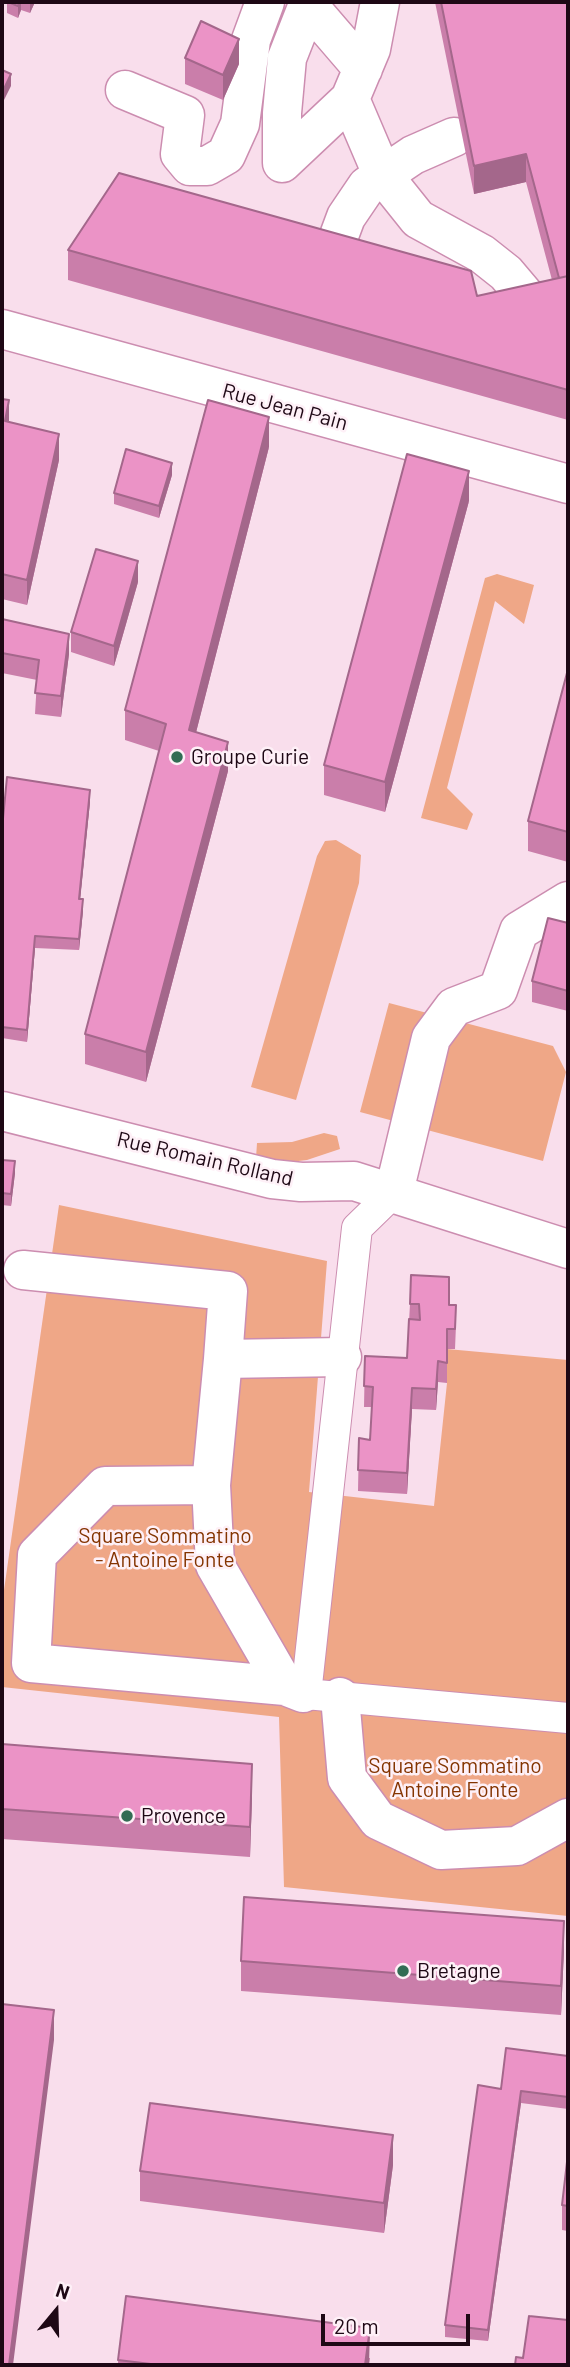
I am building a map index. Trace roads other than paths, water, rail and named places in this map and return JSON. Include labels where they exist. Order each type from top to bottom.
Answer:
[{"type":"street","points":[[125,90],[185,115],[180,154],[190,166],[207,166],[226,155],[240,124],[251,40],[265,2]]},
{"type":"street","points":[[309,3],[288,58],[282,113],[282,163],[356,84],[371,49],[380,2]]},
{"type":"street","points":[[309,3],[356,84],[382,174],[418,219],[482,254],[506,273],[528,299]]},
{"type":"street","points":[[333,252],[346,217],[367,186],[413,155],[454,137]]},
{"type":"street","name":"Rue Jean Pain","points":[[2,329],[568,484]]},
{"type":"street","points":[[394,1192],[431,1038],[454,1007],[498,990],[519,931],[568,901]]},
{"type":"street","name":"Rue Romain Rolland","points":[[2,1111],[272,1179],[301,1182],[355,1181],[568,1249]]},
{"type":"street","points":[[23,1270],[228,1291],[211,1485],[215,1565],[310,1692],[347,1778],[378,1820],[441,1850],[517,1846],[568,1818]]},
{"type":"street","points":[[223,1359],[342,1357]]},
{"type":"street","points":[[211,1485],[105,1486],[37,1555],[31,1663],[310,1692]]},
{"type":"lane","points":[[394,1192],[357,1228],[310,1692],[568,1718]]},
{"type":"place","name":"Groupe Curie","points":[[177,757]]},
{"type":"place","name":"Provence","points":[[127,1816]]},
{"type":"place","name":"Bretagne","points":[[403,1971]]},
{"type":"park label","name":"Square Sommatino - Antoine Fonte","points":[[165,1548]]},
{"type":"park label","name":"Square Sommatino Antoine Fonte","points":[[455,1778]]}]
